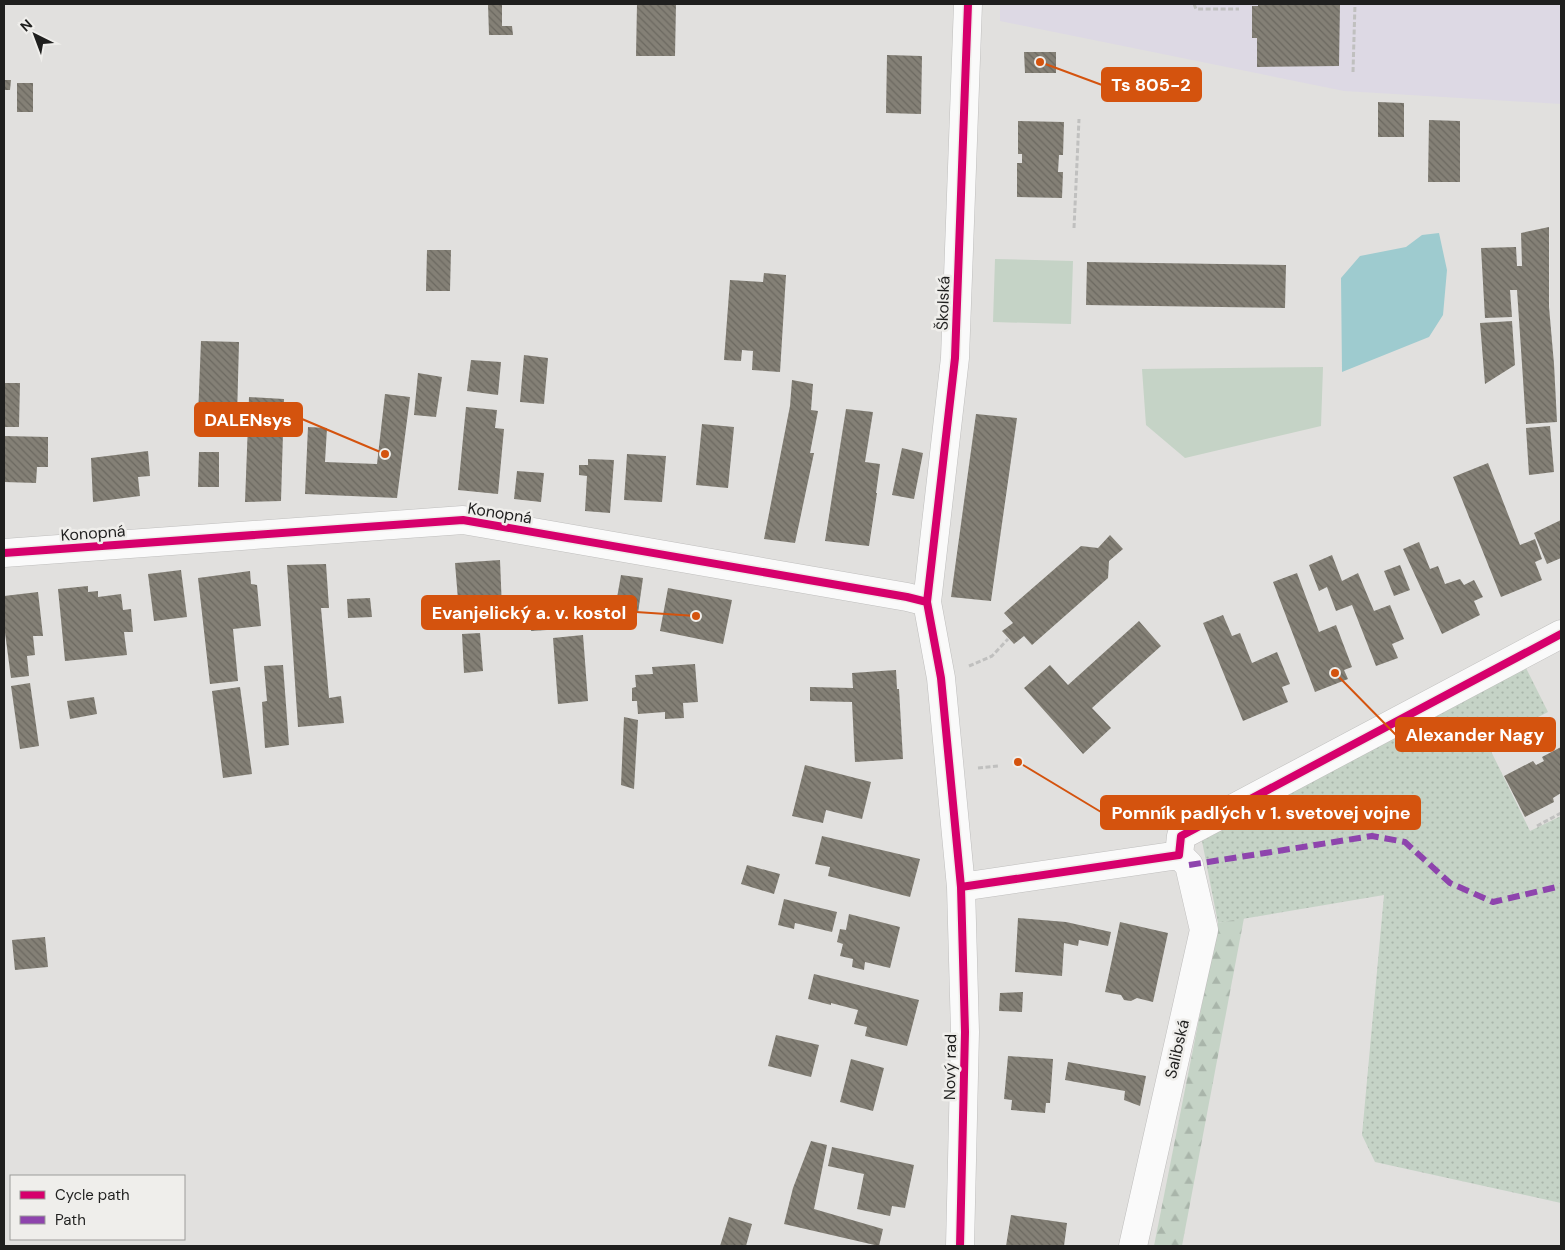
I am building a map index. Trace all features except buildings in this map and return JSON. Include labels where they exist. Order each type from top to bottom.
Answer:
[{"type":"street","name":"Školská","points":[[941,678],[927,602],[955,358],[968,4]]},
{"type":"street","name":"Konopná","points":[[4,553],[463,520],[927,602]]},
{"type":"street","points":[[961,888],[1179,855],[1181,836],[1561,634]]},
{"type":"street","name":"Nový rad","points":[[941,678],[961,888],[965,1032],[960,1246]]},
{"type":"street","name":"Salibská","points":[[1133,1246],[1204,930],[1189,865],[1179,855]]},
{"type":"path","points":[[1194,4],[1196,8],[1238,9]]},
{"type":"path","points":[[1353,72],[1355,4]]},
{"type":"path","points":[[1074,228],[1079,119]]},
{"type":"path","points":[[941,678],[992,656],[1008,638]]},
{"type":"path","points":[[1537,826],[1561,812]]},
{"type":"shaded area","points":[[1000,4],[1561,4],[1561,104],[1344,91],[1000,21]]},
{"type":"green space","points":[[995,259],[1073,261],[1071,324],[993,322]]},
{"type":"green space","points":[[1323,367],[1321,426],[1185,458],[1146,425],[1142,369]]},
{"type":"green space","points":[[1525,666],[1548,712],[1487,743],[1530,831],[1561,816],[1561,1203],[1375,1162],[1362,1135],[1384,895],[1218,923],[1202,841]]},
{"type":"green space","points":[[1244,918],[1182,1246],[1154,1246],[1218,923]]},
{"type":"water","points":[[1439,233],[1447,270],[1443,315],[1429,337],[1342,372],[1341,278],[1360,256],[1406,247],[1422,235]]},
{"type":"marked path","points":[[1189,865],[1372,836],[1405,842],[1450,883],[1493,902],[1561,886]]},
{"type":"cycle path","points":[[960,1246],[965,1032],[961,887],[941,678],[927,602],[955,358],[968,4]]},
{"type":"cycle path","points":[[4,553],[463,520],[927,602]]},
{"type":"cycle path","points":[[961,887],[1179,855],[1181,836],[1561,634]]},
{"type":"place","name":"Ts 805-2","points":[[1040,62]]},
{"type":"place","name":"DALENsys","points":[[385,454]]},
{"type":"place","name":"Evanjelický a. v. kostol","points":[[696,616]]},
{"type":"place","name":"Alexander Nagy","points":[[1335,673]]},
{"type":"place","name":"Pomník padlých v 1. svetovej vojne","points":[[1018,762]]}]
